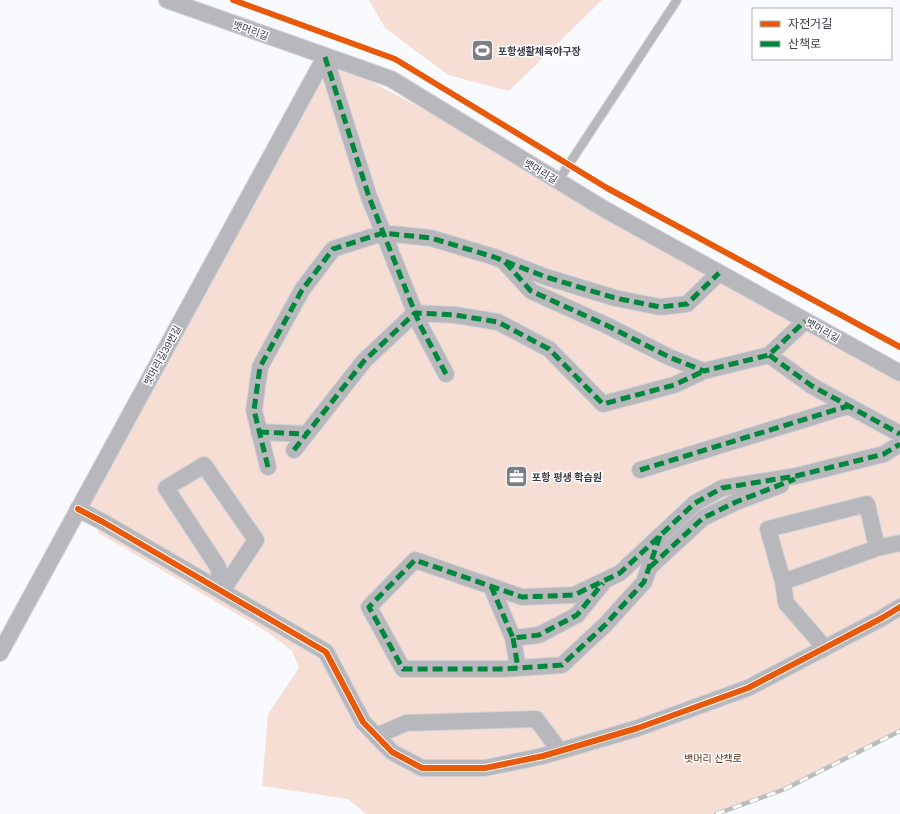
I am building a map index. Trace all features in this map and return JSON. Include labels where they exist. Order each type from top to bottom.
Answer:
[{"type":"street","name":"뱃머리길","points":[[167,0],[325,57],[391,79],[604,209],[900,373]]},
{"type":"street","points":[[325,57],[368,197],[415,313],[446,374]]},
{"type":"street","name":"뱃머리길39번길","points":[[0,653],[325,57]]},
{"type":"street","points":[[268,467],[254,410],[260,367],[302,290],[333,249],[383,233],[431,238],[504,261],[546,277],[615,298],[660,307],[687,304],[719,273]]},
{"type":"street","points":[[504,261],[531,291],[608,326],[669,357],[704,370]]},
{"type":"street","points":[[294,450],[364,361],[415,313],[454,315],[498,322],[549,349],[603,404],[674,385],[704,370],[769,355],[805,321]]},
{"type":"street","points":[[769,355],[812,386],[900,434]]},
{"type":"street","points":[[640,470],[848,406]]},
{"type":"street","points":[[259,432],[307,434]]},
{"type":"street","points":[[660,536],[644,582],[605,625],[562,665],[518,668],[403,669],[369,607],[415,560],[522,597],[574,595],[620,574],[660,536],[695,503],[722,488],[796,476],[884,454],[900,444]]},
{"type":"street","points":[[204,465],[256,540],[222,591],[218,568],[166,488],[204,465]]},
{"type":"street","points":[[649,568],[703,518],[736,502],[794,480],[796,476]]},
{"type":"street","points":[[825,648],[786,603],[783,582],[768,529],[867,504],[877,548]]},
{"type":"street","points":[[78,509],[103,522],[326,652],[363,722],[392,752],[422,768],[485,768],[543,756],[638,728],[748,688],[882,618],[900,607]]},
{"type":"street","points":[[783,582],[877,548],[900,542]]},
{"type":"street","points":[[513,638],[539,635],[577,615],[604,581]]},
{"type":"street","points":[[491,586],[513,638],[518,668]]},
{"type":"street","points":[[376,736],[406,723],[536,719],[560,751]]},
{"type":"lane","points":[[558,181],[678,0]]},
{"type":"green space","name":"포항생활체육야구장","points":[[369,0],[602,0],[509,91],[448,75],[385,28]]},
{"type":"green space","name":"뱃머리 산책로","points":[[325,57],[558,181],[900,373],[900,731],[785,789],[716,814],[366,814],[348,799],[262,786],[268,714],[299,668],[292,651],[269,633],[97,532],[103,522],[78,509]]},
{"type":"railway","points":[[716,814],[785,789],[900,731]]},
{"type":"marked path","points":[[325,57],[369,197],[420,325],[446,374]]},
{"type":"marked path","points":[[268,467],[254,410],[260,367],[302,290],[333,249],[383,233],[431,238],[494,257],[546,277],[615,298],[660,307],[687,304],[719,273]]},
{"type":"marked path","points":[[505,262],[531,291],[608,326],[669,357],[704,371],[769,355],[805,321]]},
{"type":"marked path","points":[[294,450],[364,361],[415,313],[455,315],[498,322],[549,349],[603,404],[674,385],[704,371]]},
{"type":"marked path","points":[[769,355],[812,386],[900,434]]},
{"type":"marked path","points":[[640,470],[848,406]]},
{"type":"marked path","points":[[259,432],[307,434]]},
{"type":"marked path","points":[[660,536],[644,582],[605,625],[562,665],[504,669],[403,669],[369,607],[415,560],[522,597],[574,595],[620,573],[695,503],[722,488],[796,476],[884,454],[900,444]]},
{"type":"marked path","points":[[650,567],[703,518],[736,502],[795,479]]},
{"type":"marked path","points":[[491,586],[513,638],[539,635],[577,615],[603,583]]},
{"type":"marked path","points":[[513,638],[518,668]]},
{"type":"cycle path","points":[[233,0],[395,59],[607,188],[900,347]]},
{"type":"cycle path","points":[[78,509],[103,522],[326,652],[363,722],[392,752],[422,768],[485,768],[543,756],[638,728],[748,688],[882,618],[900,607]]},
{"type":"place","name":"포항생활체육야구장","points":[[483,51]]},
{"type":"place","name":"포항 평생 학습원","points":[[517,477]]}]
